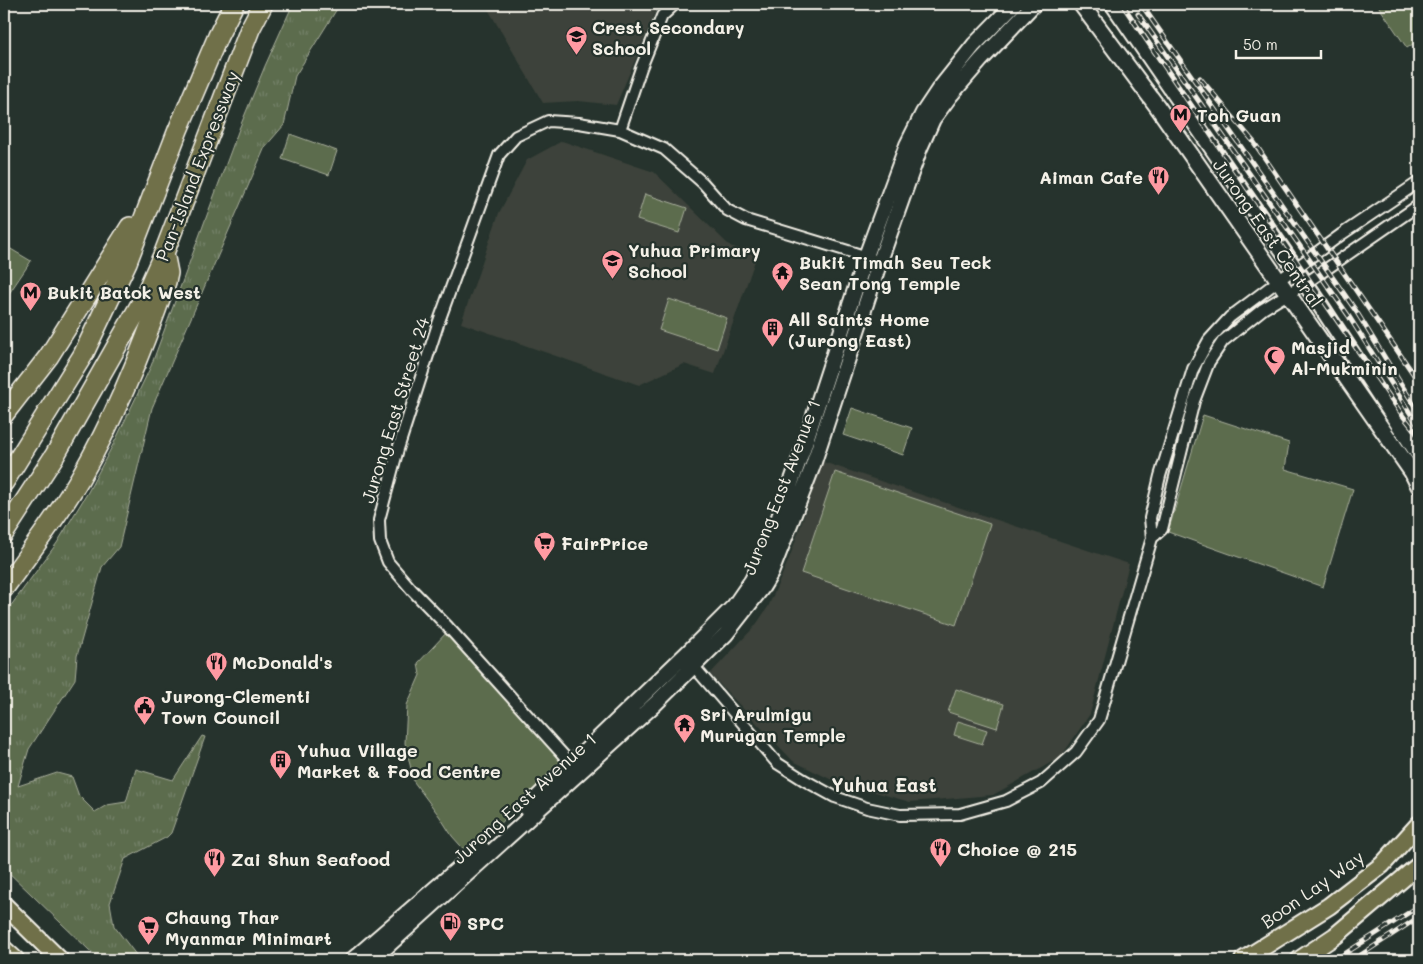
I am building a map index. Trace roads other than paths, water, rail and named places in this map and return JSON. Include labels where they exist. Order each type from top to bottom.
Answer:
[{"type":"highway","name":"Pan-Island Expressway","points":[[4,482],[84,355],[127,262],[178,130],[218,36],[234,4]]},
{"type":"highway","name":"Pan-Island Expressway","points":[[4,533],[55,455],[143,300],[164,253],[250,29],[263,4]]},
{"type":"highway","points":[[4,414],[49,356],[123,241],[165,148],[178,130]]},
{"type":"highway","points":[[4,588],[38,542],[79,479],[115,410],[130,377],[166,282],[168,273],[164,253]]},
{"type":"main road","name":"Jurong East Central","points":[[1081,4],[1157,106],[1412,472],[1419,486]]},
{"type":"main road","name":"Jurong East Central","points":[[1113,4],[1306,283],[1419,456]]},
{"type":"main road","name":"Boon Lay Way","points":[[1243,960],[1329,906],[1367,877],[1382,865],[1419,824]]},
{"type":"main road","points":[[1300,960],[1334,936],[1401,882],[1419,865]]},
{"type":"main road","points":[[4,905],[60,960]]},
{"type":"main road","points":[[4,949],[16,960]]},
{"type":"street","points":[[620,130],[641,68],[662,16],[674,4]]},
{"type":"street","name":"Jurong East Avenue 1","points":[[372,960],[575,768],[734,606],[752,580],[768,548],[816,412],[866,256],[907,145],[923,113],[939,89],[974,45],[1014,4]]},
{"type":"street","name":"Jurong East Avenue 1","points":[[352,960],[575,768],[656,704],[743,615],[771,573],[812,468],[880,261],[920,148],[934,119],[950,96],[1034,4]]},
{"type":"street","name":"Jurong East Street 24","points":[[575,768],[448,627],[412,590],[388,562],[380,541],[378,520],[392,468],[433,338],[500,155],[516,136],[548,121],[579,123],[620,130],[664,149],[703,183],[727,210],[740,216],[880,261]]},
{"type":"street","points":[[684,656],[777,763],[835,797],[867,808],[900,815],[960,814],[1006,802],[1041,783],[1076,752],[1099,720],[1152,538],[1150,518],[1160,476],[1193,369],[1208,340],[1230,317],[1278,281],[1342,234],[1419,182]]},
{"type":"street","points":[[1152,538],[1162,529],[1194,401],[1209,362],[1216,350],[1230,334],[1262,309],[1306,283],[1419,205]]},
{"type":"railway","points":[[1122,4],[1338,322],[1419,436]]},
{"type":"railway","points":[[1141,4],[1356,311],[1419,413]]},
{"type":"railway","points":[[1138,14],[1348,315],[1419,427]]},
{"type":"railway","points":[[1200,78],[1253,141],[1419,382]]},
{"type":"railway","points":[[1335,960],[1419,906]]},
{"type":"railway","points":[[1353,960],[1419,917]]},
{"type":"place","name":"Crest Secondary School","points":[[576,56]]},
{"type":"place","name":"Toh Guan","points":[[1181,134]]},
{"type":"place","name":"Aiman Cafe","points":[[1159,196]]},
{"type":"place","name":"Yuhua Primary School","points":[[612,279]]},
{"type":"place","name":"Bukit Timah Seu Teck Sean Tong Temple","points":[[783,291]]},
{"type":"place","name":"Bukit Batok West","points":[[31,311]]},
{"type":"place","name":"All Saints Home (Jurong East)","points":[[772,348]]},
{"type":"place","name":"Masjid Al-Mukminin","points":[[1275,376]]},
{"type":"place","name":"FairPrice","points":[[545,562]]},
{"type":"place","name":"McDonald's","points":[[216,681]]},
{"type":"place","name":"Jurong-Clementi Town Council","points":[[145,725]]},
{"type":"place","name":"Sri Arulmigu Murugan Temple","points":[[684,743]]},
{"type":"place","name":"Yuhua Village Market & Food Centre","points":[[281,779]]},
{"type":"place","name":"Choice @ 215","points":[[941,868]]},
{"type":"place","name":"Zai Shun Seafood","points":[[215,878]]},
{"type":"place","name":"SPC","points":[[451,942]]},
{"type":"place","name":"Chaung Thar Myanmar Minimart","points":[[149,946]]},
{"type":"district","name":"Yuhua East","points":[[884,784]]}]
